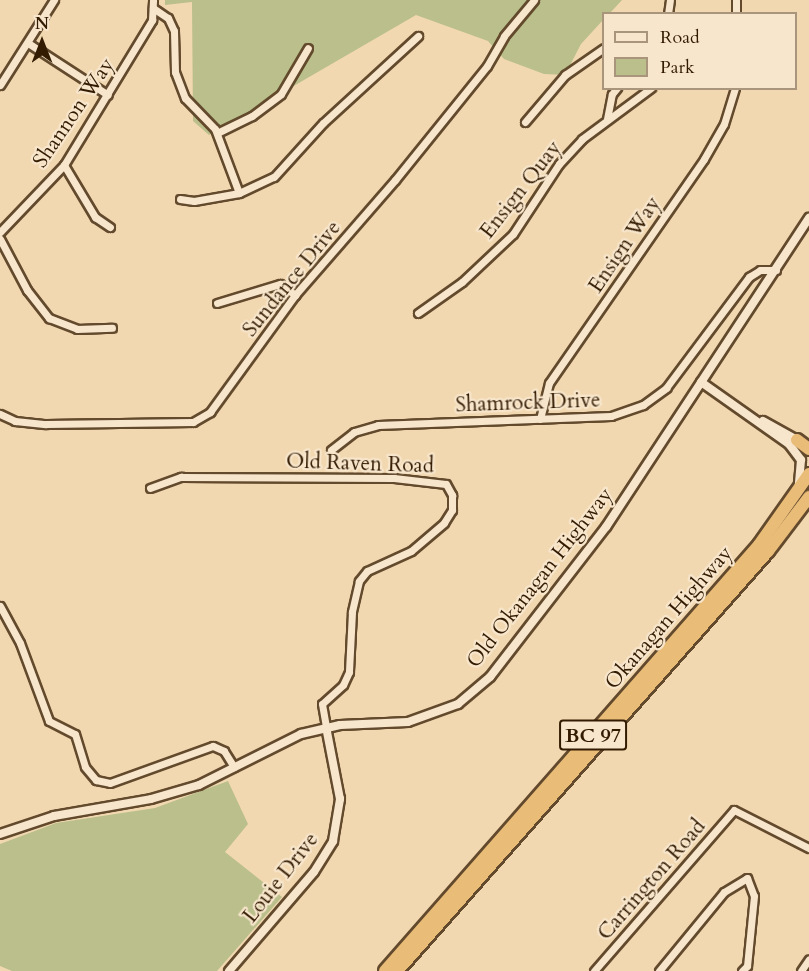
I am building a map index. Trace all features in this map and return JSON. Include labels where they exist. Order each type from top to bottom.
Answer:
[{"type":"highway","points":[[803,440],[809,449]]},
{"type":"highway","name":"Okanagan Highway","points":[[398,971],[793,519],[809,474]]},
{"type":"highway","points":[[793,519],[809,483]]},
{"type":"highway","name":"Okanagan Highway","points":[[385,971],[803,496]]},
{"type":"highway","points":[[793,519],[809,502]]},
{"type":"street","points":[[0,85],[54,0]]},
{"type":"street","name":"Sundance Drive","points":[[0,414],[15,421],[46,424],[193,422],[210,412],[295,295],[402,171],[488,66],[504,36],[534,0]]},
{"type":"street","points":[[153,4],[168,18],[174,31],[175,72],[185,98],[217,133],[239,193]]},
{"type":"street","name":"Shannon Way","points":[[0,232],[64,165],[153,20],[153,4]]},
{"type":"street","points":[[180,199],[194,201],[239,193],[274,177],[332,117],[418,36]]},
{"type":"street","points":[[28,43],[108,95]]},
{"type":"street","points":[[217,133],[252,117],[281,94],[308,48]]},
{"type":"street","points":[[525,123],[565,75],[602,49]]},
{"type":"street","points":[[607,119],[612,94],[615,90]]},
{"type":"street","name":"Ensign Quay","points":[[418,313],[462,282],[513,234],[559,164],[607,119],[648,90]]},
{"type":"street","name":"Ensign Way","points":[[540,419],[549,382],[704,159],[724,124],[734,90]]},
{"type":"street","points":[[64,165],[95,217],[111,227]]},
{"type":"street","name":"Old Okanagan Highway","points":[[0,834],[54,816],[151,799],[199,784],[301,734],[326,728],[431,716],[458,704],[490,677],[606,526],[809,218]]},
{"type":"street","points":[[0,239],[27,290],[49,318],[77,329],[112,328]]},
{"type":"street","name":"Shamrock Drive","points":[[331,450],[354,432],[378,425],[611,416],[643,405],[666,388],[749,277],[760,270],[776,270]]},
{"type":"street","points":[[217,303],[280,284],[295,295]]},
{"type":"street","points":[[701,382],[797,452],[803,496]]},
{"type":"street","points":[[752,417],[803,440]]},
{"type":"street","name":"Old Raven Road","points":[[150,488],[182,477],[394,478],[446,484],[452,495],[452,510],[444,523],[411,550],[367,571],[359,581],[352,612],[349,672],[343,685],[322,704],[326,728]]},
{"type":"street","points":[[0,606],[20,643],[49,721],[75,734],[85,767],[96,780],[110,783],[213,746],[224,751],[234,767]]},
{"type":"street","name":"Louie Drive","points":[[229,971],[314,872],[333,841],[340,799],[326,728]]},
{"type":"street","name":"Carrington Road","points":[[594,971],[734,810],[809,848]]},
{"type":"street","points":[[659,971],[724,892],[747,878],[754,897],[747,966],[742,971]]},
{"type":"street","points":[[801,971],[809,959]]},
{"type":"green space","points":[[165,0],[622,0],[611,12],[602,12],[602,21],[581,44],[565,75],[544,74],[504,59],[488,41],[416,15],[209,135],[193,121],[192,2],[165,5]]},
{"type":"green space","points":[[228,781],[248,824],[225,852],[282,897],[217,971],[12,971],[0,966],[0,844],[56,823],[155,808]]}]
